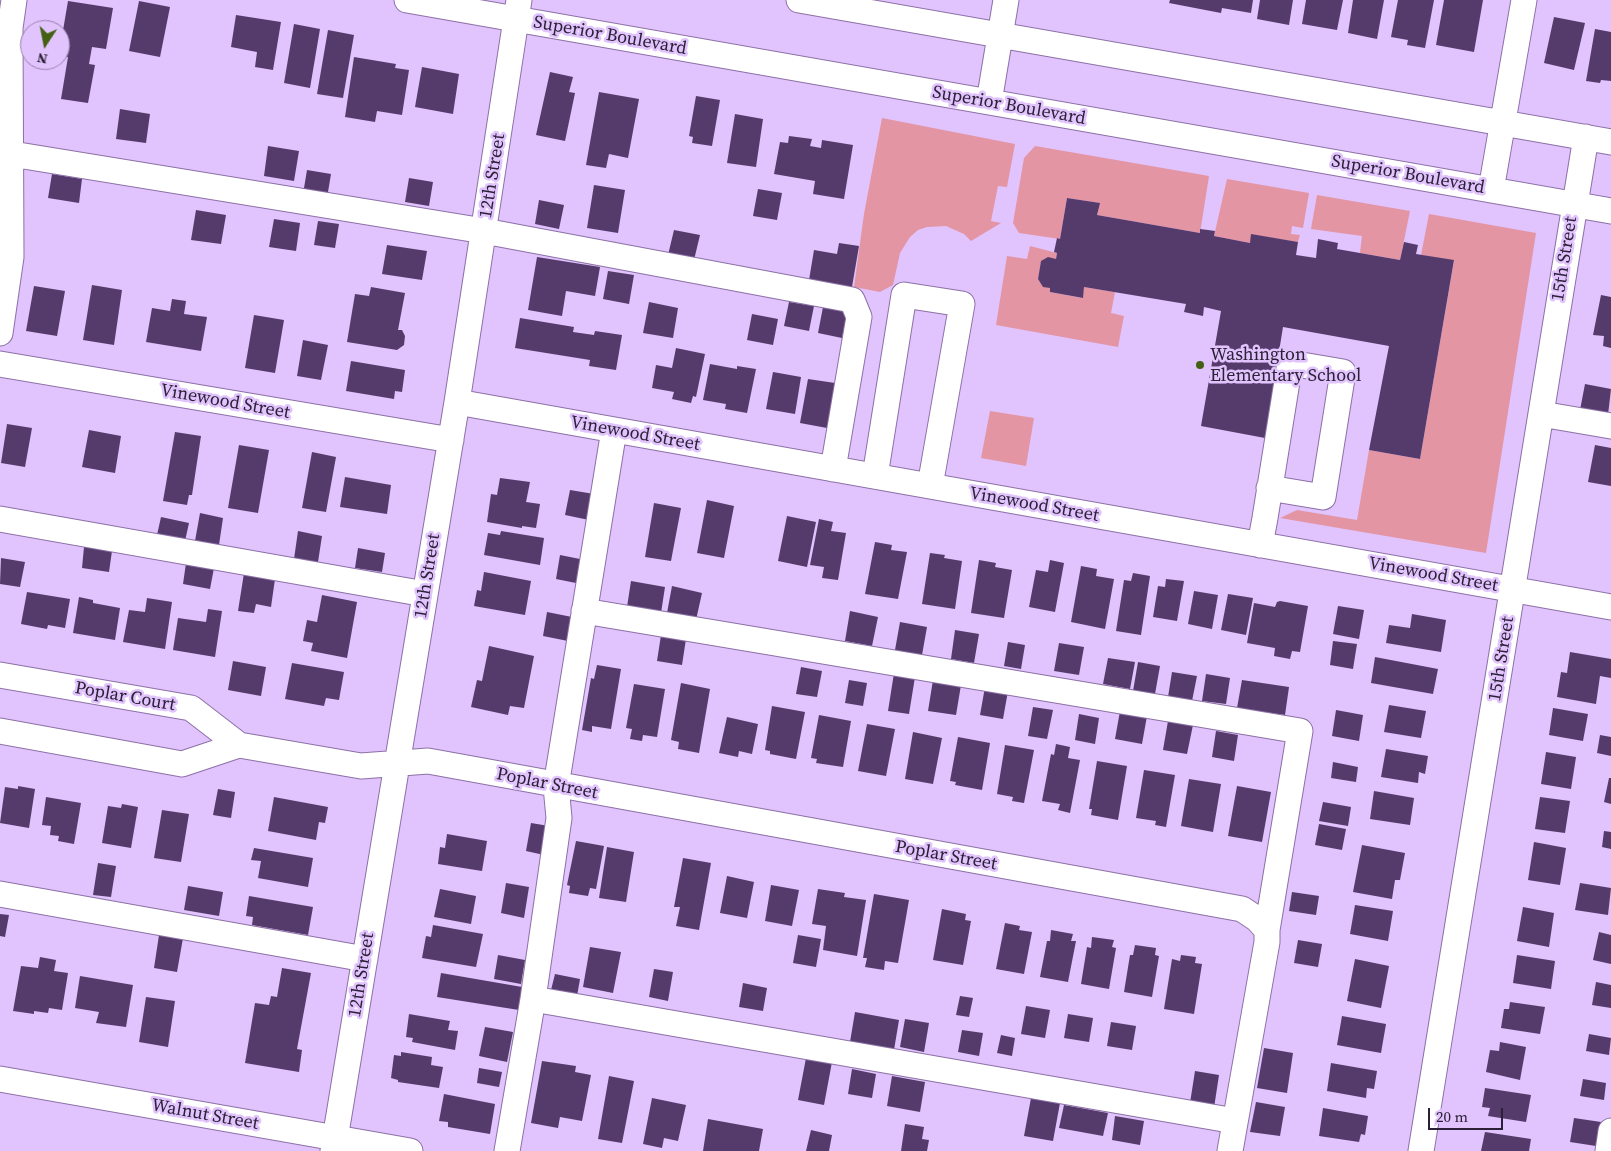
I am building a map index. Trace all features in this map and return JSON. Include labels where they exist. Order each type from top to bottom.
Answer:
[{"type":"street","points":[[0,333],[12,257],[5,153],[10,28],[14,0]]},
{"type":"street","name":"Superior Boulevard","points":[[407,0],[518,10],[989,102],[1611,210]]},
{"type":"street","points":[[799,0],[1611,142]]},
{"type":"street","points":[[989,102],[1006,0]]},
{"type":"street","points":[[1491,190],[1524,0]]},
{"type":"street","name":"12th Street","points":[[334,1144],[457,402],[518,10]]},
{"type":"street","name":"15th Street","points":[[1421,1151],[1586,137]]},
{"type":"street","points":[[5,153],[484,231],[852,300],[859,317],[833,469]]},
{"type":"street","points":[[874,476],[904,295],[962,304],[930,486]]},
{"type":"street","points":[[1260,545],[1290,363],[1343,372],[1323,497],[1270,488]]},
{"type":"street","name":"Vinewood Street","points":[[0,364],[450,440]]},
{"type":"street","name":"Vinewood Street","points":[[457,402],[1611,607]]},
{"type":"street","points":[[1541,414],[1611,426]]},
{"type":"street","points":[[507,1151],[533,999],[559,818],[556,786],[614,430]]},
{"type":"street","points":[[0,519],[425,594]]},
{"type":"street","points":[[584,611],[1300,731],[1266,930],[1267,942],[1230,1151]]},
{"type":"street","name":"Poplar Court","points":[[0,675],[191,708],[238,745]]},
{"type":"street","name":"Poplar Court","points":[[0,731],[182,764],[238,745],[361,766],[397,764]]},
{"type":"street","name":"Poplar Street","points":[[397,764],[428,761],[556,786],[1242,909],[1257,919],[1266,930]]},
{"type":"street","points":[[0,894],[365,959]]},
{"type":"street","points":[[533,999],[1235,1121]]},
{"type":"street","name":"Walnut Street","points":[[0,1079],[334,1144],[410,1151]]},
{"type":"street","points":[[1608,1151],[1611,1131]]},
{"type":"shaded area","points":[[882,118],[1015,144],[1007,187],[998,186],[991,221],[1001,223],[971,241],[964,234],[946,226],[927,227],[918,230],[910,237],[900,253],[893,285],[880,292],[854,287],[864,214]]},
{"type":"shaded area","points":[[1035,146],[1209,176],[1200,233],[1097,215],[1099,203],[1067,198],[1060,239],[1019,233],[1013,223],[1024,158]]},
{"type":"shaded area","points":[[1227,179],[1309,193],[1303,228],[1292,226],[1291,234],[1300,235],[1298,242],[1252,235],[1250,243],[1214,236]]},
{"type":"shaded area","points":[[1317,195],[1410,211],[1400,260],[1360,253],[1362,236],[1311,229]]},
{"type":"shaded area","points":[[1429,214],[1536,233],[1486,553],[1280,518],[1297,510],[1357,520],[1369,450],[1420,459],[1454,261],[1421,255]]},
{"type":"shaded area","points":[[1030,246],[1057,253],[1056,259],[1041,262],[1038,279],[1043,286],[1050,288],[1050,292],[1082,298],[1084,287],[1115,292],[1111,313],[1124,316],[1118,347],[996,325],[1007,256],[1027,259]]},
{"type":"shaded area","points":[[990,411],[1034,418],[1026,466],[981,458]]},
{"type":"building","points":[[1170,0],[1253,0],[1251,13],[1222,8],[1221,13],[1169,3]]},
{"type":"building","points":[[1260,0],[1293,0],[1289,25],[1257,19]]},
{"type":"building","points":[[1306,0],[1343,0],[1337,30],[1302,24]]},
{"type":"building","points":[[1353,0],[1384,0],[1377,39],[1348,33]]},
{"type":"building","points":[[1398,0],[1434,0],[1425,48],[1407,45],[1408,40],[1391,37]]},
{"type":"building","points":[[1444,0],[1483,0],[1474,52],[1436,45]]},
{"type":"building","points":[[68,1],[113,8],[106,49],[92,47],[89,64],[95,65],[88,103],[61,99],[66,70],[70,70],[70,20],[65,20]]},
{"type":"building","points":[[139,1],[170,7],[160,57],[129,51]]},
{"type":"building","points":[[236,15],[281,22],[273,70],[255,67],[257,52],[231,47]]},
{"type":"building","points":[[1554,17],[1585,23],[1574,70],[1544,63]]},
{"type":"building","points":[[294,24],[320,29],[310,88],[284,83]]},
{"type":"building","points":[[1595,29],[1611,32],[1611,81],[1601,80],[1600,83],[1586,81]]},
{"type":"building","points":[[328,30],[354,35],[343,98],[317,94]]},
{"type":"building","points":[[354,57],[396,64],[395,68],[409,70],[402,115],[377,111],[375,122],[345,117]]},
{"type":"building","points":[[422,67],[459,74],[453,114],[415,107]]},
{"type":"building","points":[[550,72],[573,77],[569,92],[575,93],[565,141],[536,135]]},
{"type":"building","points":[[599,92],[639,99],[628,158],[609,154],[606,168],[586,165]]},
{"type":"building","points":[[696,96],[720,100],[712,146],[692,143],[693,137],[689,136]]},
{"type":"building","points":[[120,109],[150,114],[146,143],[116,139]]},
{"type":"building","points":[[735,114],[763,119],[756,167],[727,163]]},
{"type":"building","points":[[789,136],[812,139],[810,146],[821,148],[822,140],[853,145],[844,199],[813,194],[815,181],[774,174],[780,142],[788,143]]},
{"type":"building","points":[[268,146],[299,151],[294,181],[264,176]]},
{"type":"building","points":[[307,170],[331,174],[327,198],[303,194]]},
{"type":"building","points":[[52,174],[82,179],[79,203],[48,198]]},
{"type":"building","points":[[409,178],[433,182],[429,206],[405,202]]},
{"type":"building","points":[[594,185],[625,190],[618,233],[587,228]]},
{"type":"building","points":[[758,189],[782,193],[777,220],[753,216]]},
{"type":"building","points":[[1067,198],[1100,203],[1097,215],[1200,233],[1200,229],[1215,231],[1214,236],[1250,243],[1251,234],[1298,242],[1296,255],[1316,258],[1318,239],[1338,243],[1337,249],[1400,260],[1404,242],[1418,245],[1416,254],[1454,260],[1420,459],[1369,450],[1389,346],[1283,327],[1265,438],[1201,426],[1221,311],[1204,307],[1203,316],[1184,312],[1186,304],[1084,287],[1083,298],[1050,292],[1050,288],[1043,287],[1038,279],[1041,261],[1048,257],[1056,259],[1057,253],[1054,252],[1057,238],[1060,239]]},
{"type":"building","points":[[539,200],[564,205],[559,229],[535,224]]},
{"type":"building","points":[[196,210],[226,215],[221,244],[191,240]]},
{"type":"building","points":[[274,219],[300,223],[296,251],[269,247]]},
{"type":"building","points":[[318,221],[339,224],[335,248],[314,245]]},
{"type":"building","points":[[674,230],[700,235],[694,260],[668,255]]},
{"type":"building","points":[[839,243],[859,246],[852,287],[809,280],[814,250],[837,254]]},
{"type":"building","points":[[387,245],[427,251],[422,280],[382,274]]},
{"type":"building","points":[[537,257],[600,267],[595,296],[566,291],[562,316],[528,310]]},
{"type":"building","points":[[608,271],[634,275],[629,304],[603,299]]},
{"type":"building","points":[[92,285],[122,290],[114,345],[83,340]]},
{"type":"building","points":[[34,286],[65,291],[57,336],[26,331]]},
{"type":"building","points":[[371,287],[405,293],[398,330],[402,330],[405,336],[404,345],[397,350],[347,342],[355,294],[369,296]]},
{"type":"building","points":[[1601,295],[1611,297],[1611,348],[1603,346],[1604,336],[1593,335]]},
{"type":"building","points":[[172,299],[186,301],[184,314],[207,317],[201,351],[146,342],[152,308],[170,311]]},
{"type":"building","points":[[649,302],[678,308],[673,338],[643,333]]},
{"type":"building","points":[[789,302],[814,306],[809,331],[784,326]]},
{"type":"building","points":[[823,307],[847,312],[842,338],[818,333]]},
{"type":"building","points":[[752,314],[778,319],[773,345],[747,340]]},
{"type":"building","points":[[254,315],[284,320],[275,373],[245,368]]},
{"type":"building","points":[[520,318],[574,327],[573,332],[594,335],[595,331],[622,335],[616,370],[589,366],[590,360],[515,348]]},
{"type":"building","points":[[303,340],[328,345],[321,380],[297,376]]},
{"type":"building","points":[[676,348],[705,354],[696,397],[693,396],[691,403],[672,399],[674,392],[652,388],[656,365],[672,368]]},
{"type":"building","points":[[351,361],[405,370],[402,392],[395,391],[394,399],[346,391]]},
{"type":"building","points":[[710,364],[737,369],[737,366],[756,369],[747,413],[725,409],[726,404],[703,400]]},
{"type":"building","points":[[773,372],[801,377],[795,414],[766,409]]},
{"type":"building","points":[[808,379],[835,383],[827,428],[800,423]]},
{"type":"building","points":[[1585,384],[1611,389],[1608,415],[1580,410]]},
{"type":"building","points":[[7,424],[32,428],[25,467],[1,463]]},
{"type":"building","points":[[89,430],[121,436],[115,473],[82,467]]},
{"type":"building","points":[[175,432],[201,436],[192,495],[189,495],[187,505],[163,501]]},
{"type":"building","points":[[239,445],[269,450],[258,513],[228,508]]},
{"type":"building","points":[[1595,445],[1611,448],[1611,486],[1588,482]]},
{"type":"building","points":[[312,452],[336,457],[326,512],[302,508]]},
{"type":"building","points":[[345,477],[391,485],[387,514],[340,507]]},
{"type":"building","points":[[500,478],[530,482],[526,502],[540,504],[536,528],[522,526],[522,528],[487,522],[491,494],[497,495]]},
{"type":"building","points":[[570,490],[594,494],[589,520],[565,515]]},
{"type":"building","points":[[707,500],[734,506],[724,558],[697,553]]},
{"type":"building","points":[[654,503],[681,508],[671,561],[645,557]]},
{"type":"building","points":[[200,513],[223,518],[219,545],[195,541]]},
{"type":"building","points":[[787,516],[816,522],[807,567],[778,561]]},
{"type":"building","points":[[161,517],[189,523],[185,541],[157,535]]},
{"type":"building","points":[[819,519],[833,522],[831,531],[846,533],[838,580],[822,578],[824,567],[810,565]]},
{"type":"building","points":[[298,531],[322,536],[318,562],[294,559]]},
{"type":"building","points":[[501,531],[544,538],[540,565],[484,555],[488,533],[500,535]]},
{"type":"building","points":[[875,542],[892,545],[891,550],[907,552],[898,599],[865,594]]},
{"type":"building","points":[[84,547],[112,551],[109,572],[82,568]]},
{"type":"building","points":[[358,548],[385,553],[382,572],[355,568]]},
{"type":"building","points":[[930,553],[945,555],[944,558],[962,561],[955,609],[922,604]]},
{"type":"building","points":[[560,555],[585,560],[581,584],[556,579]]},
{"type":"building","points":[[1,558],[25,562],[20,587],[0,584]]},
{"type":"building","points":[[979,560],[996,563],[995,567],[1012,570],[1004,618],[971,613]]},
{"type":"building","points":[[1050,560],[1064,563],[1055,612],[1029,607],[1036,570],[1048,572]]},
{"type":"building","points":[[186,563],[214,568],[210,589],[183,584]]},
{"type":"building","points":[[1081,566],[1097,569],[1096,576],[1114,579],[1105,629],[1071,622]]},
{"type":"building","points":[[484,572],[531,581],[525,615],[474,606],[477,590],[481,591]]},
{"type":"building","points":[[244,573],[275,579],[271,607],[256,604],[254,613],[238,611]]},
{"type":"building","points":[[1133,573],[1150,576],[1141,635],[1116,631],[1124,580],[1131,581]]},
{"type":"building","points":[[1166,579],[1184,581],[1177,621],[1153,617],[1158,586],[1165,587]]},
{"type":"building","points":[[631,581],[665,587],[661,613],[627,607]]},
{"type":"building","points":[[672,586],[702,593],[696,620],[667,613]]},
{"type":"building","points":[[1194,591],[1218,595],[1212,629],[1188,624]]},
{"type":"building","points":[[27,592],[70,599],[65,628],[48,625],[47,629],[21,624]]},
{"type":"building","points":[[1228,594],[1253,598],[1246,635],[1221,630]]},
{"type":"building","points":[[322,595],[357,602],[347,658],[311,651],[313,643],[303,641],[307,620],[317,622]]},
{"type":"building","points":[[79,597],[93,600],[93,603],[120,608],[115,640],[73,633]]},
{"type":"building","points":[[147,598],[172,602],[165,649],[123,642],[129,610],[145,612]]},
{"type":"building","points":[[1277,602],[1308,606],[1300,652],[1292,651],[1290,659],[1274,656],[1275,648],[1247,643],[1254,603],[1275,607]]},
{"type":"building","points":[[1338,606],[1364,610],[1359,639],[1333,634]]},
{"type":"building","points":[[208,609],[222,611],[215,657],[173,650],[178,618],[206,622]]},
{"type":"building","points":[[850,611],[878,617],[872,646],[845,641]]},
{"type":"building","points":[[547,612],[572,617],[568,641],[543,636]]},
{"type":"building","points":[[1412,614],[1446,620],[1441,652],[1386,643],[1389,625],[1410,628]]},
{"type":"building","points":[[900,622],[927,627],[922,655],[895,650]]},
{"type":"building","points":[[955,630],[979,634],[974,663],[951,659]]},
{"type":"building","points":[[661,635],[686,639],[682,665],[657,661]]},
{"type":"building","points":[[1333,641],[1357,644],[1353,669],[1330,665]]},
{"type":"building","points":[[1008,642],[1025,645],[1021,669],[1004,666]]},
{"type":"building","points":[[1059,643],[1084,647],[1079,675],[1054,671]]},
{"type":"building","points":[[489,646],[534,656],[524,708],[510,706],[508,715],[471,707],[477,680],[482,681]]},
{"type":"building","points":[[1570,652],[1611,659],[1611,678],[1600,676],[1596,704],[1557,697],[1561,672],[1567,673]]},
{"type":"building","points":[[1375,657],[1438,669],[1433,694],[1371,683]]},
{"type":"building","points":[[1108,658],[1135,662],[1130,689],[1103,684]]},
{"type":"building","points":[[233,661],[266,667],[261,696],[228,690]]},
{"type":"building","points":[[1138,662],[1160,666],[1155,694],[1133,691]]},
{"type":"building","points":[[292,663],[344,672],[339,700],[326,698],[324,706],[285,699]]},
{"type":"building","points":[[597,665],[621,669],[611,729],[592,726],[592,732],[582,730],[591,678],[594,679]]},
{"type":"building","points":[[801,667],[822,671],[817,697],[796,694]]},
{"type":"building","points":[[1172,672],[1197,676],[1192,701],[1168,697]]},
{"type":"building","points":[[894,673],[915,677],[909,714],[888,711]]},
{"type":"building","points":[[1206,674],[1230,678],[1226,704],[1202,701]]},
{"type":"building","points":[[849,680],[867,683],[863,706],[845,703]]},
{"type":"building","points":[[933,680],[961,685],[956,715],[928,711]]},
{"type":"building","points":[[1242,680],[1289,687],[1285,715],[1237,708]]},
{"type":"building","points":[[681,683],[710,689],[699,753],[678,749],[679,742],[671,740]]},
{"type":"building","points":[[634,684],[665,689],[657,737],[643,735],[642,741],[630,739],[632,729],[626,728]]},
{"type":"building","points":[[985,687],[1008,691],[1003,719],[980,715]]},
{"type":"building","points":[[1389,705],[1426,711],[1421,738],[1384,732]]},
{"type":"building","points":[[772,706],[805,712],[796,759],[770,754],[770,751],[765,750]]},
{"type":"building","points":[[1033,707],[1053,710],[1047,739],[1028,736]]},
{"type":"building","points":[[1553,708],[1588,714],[1583,741],[1549,735]]},
{"type":"building","points":[[1336,710],[1363,715],[1359,741],[1332,736]]},
{"type":"building","points":[[1120,711],[1147,716],[1142,744],[1115,739]]},
{"type":"building","points":[[1079,714],[1099,718],[1095,744],[1075,740]]},
{"type":"building","points":[[819,715],[851,721],[843,767],[816,763],[817,759],[811,758]]},
{"type":"building","points":[[727,717],[758,724],[752,754],[739,751],[738,757],[719,753]]},
{"type":"building","points":[[1168,721],[1193,725],[1187,754],[1163,750]]},
{"type":"building","points":[[867,724],[895,729],[886,776],[858,771]]},
{"type":"building","points":[[1216,731],[1238,735],[1234,761],[1212,757]]},
{"type":"building","points":[[913,732],[942,738],[933,784],[905,779]]},
{"type":"building","points":[[1600,735],[1611,737],[1611,756],[1597,753]]},
{"type":"building","points":[[958,737],[990,743],[982,790],[955,785],[956,782],[950,781]]},
{"type":"building","points":[[1056,744],[1070,747],[1068,758],[1080,760],[1070,813],[1058,810],[1060,804],[1042,801],[1051,754],[1054,755]]},
{"type":"building","points":[[1005,745],[1034,750],[1024,803],[1012,801],[1013,797],[997,794]]},
{"type":"building","points":[[1386,749],[1428,756],[1425,774],[1419,772],[1418,783],[1381,777]]},
{"type":"building","points":[[1546,752],[1576,757],[1571,789],[1541,784]]},
{"type":"building","points":[[1097,761],[1127,766],[1118,820],[1091,815],[1092,809],[1089,809]]},
{"type":"building","points":[[1333,762],[1358,767],[1356,782],[1331,778]]},
{"type":"building","points":[[1144,770],[1175,775],[1166,827],[1155,825],[1156,821],[1136,818]]},
{"type":"building","points":[[1609,778],[1611,778],[1611,804],[1604,802]]},
{"type":"building","points":[[1189,779],[1221,784],[1213,832],[1181,826]]},
{"type":"building","points":[[18,786],[35,789],[29,828],[0,823],[5,787],[18,789]]},
{"type":"building","points":[[1237,786],[1271,792],[1262,842],[1228,836]]},
{"type":"building","points":[[218,789],[235,792],[231,818],[213,815]]},
{"type":"building","points":[[1374,791],[1414,798],[1410,825],[1370,819]]},
{"type":"building","points":[[46,797],[81,803],[74,844],[58,841],[59,836],[50,835],[51,826],[42,825]]},
{"type":"building","points":[[274,797],[328,807],[325,823],[319,822],[316,840],[268,831]]},
{"type":"building","points":[[1540,797],[1570,801],[1565,833],[1535,829]]},
{"type":"building","points":[[1323,802],[1351,807],[1348,826],[1319,821]]},
{"type":"building","points":[[122,804],[138,807],[131,848],[102,843],[108,806],[121,808]]},
{"type":"building","points":[[162,810],[189,814],[181,862],[154,858]]},
{"type":"building","points":[[531,823],[549,826],[544,855],[526,851]]},
{"type":"building","points":[[1319,824],[1346,829],[1342,850],[1315,845]]},
{"type":"building","points":[[1604,831],[1611,832],[1611,849],[1602,847]]},
{"type":"building","points":[[447,834],[487,841],[482,871],[438,864],[440,847],[445,848]]},
{"type":"building","points":[[576,841],[604,846],[596,889],[590,888],[588,896],[569,893],[570,886],[567,885]]},
{"type":"building","points":[[1534,842],[1566,848],[1560,885],[1528,880]]},
{"type":"building","points":[[1362,845],[1405,853],[1400,880],[1395,880],[1392,899],[1353,892]]},
{"type":"building","points":[[607,847],[634,852],[626,902],[599,898]]},
{"type":"building","points":[[254,848],[313,858],[308,887],[258,878],[261,861],[251,860]]},
{"type":"building","points":[[683,858],[711,863],[699,930],[676,926],[680,907],[674,907]]},
{"type":"building","points":[[98,863],[116,866],[111,897],[93,895]]},
{"type":"building","points":[[727,876],[754,882],[747,918],[720,913]]},
{"type":"building","points":[[506,883],[529,887],[524,918],[501,913]]},
{"type":"building","points":[[1580,883],[1611,888],[1608,915],[1575,910]]},
{"type":"building","points":[[771,885],[799,890],[792,926],[765,921]]},
{"type":"building","points":[[188,886],[223,892],[219,916],[184,910]]},
{"type":"building","points":[[440,889],[476,896],[471,924],[434,917]]},
{"type":"building","points":[[818,889],[845,893],[844,897],[866,900],[857,956],[823,950],[826,926],[812,924]]},
{"type":"building","points":[[1292,892],[1319,896],[1316,915],[1289,911]]},
{"type":"building","points":[[874,894],[909,900],[898,963],[885,961],[884,970],[865,967],[867,958],[863,958]]},
{"type":"building","points":[[249,896],[313,907],[308,935],[252,925],[253,917],[246,916]]},
{"type":"building","points":[[1355,905],[1393,911],[1388,941],[1350,934]]},
{"type":"building","points":[[1523,907],[1554,913],[1549,947],[1517,941]]},
{"type":"building","points":[[942,909],[966,914],[965,920],[971,921],[963,965],[933,960]]},
{"type":"building","points":[[0,914],[9,915],[5,937],[0,936]]},
{"type":"building","points":[[1005,923],[1020,926],[1019,930],[1032,932],[1024,974],[996,969]]},
{"type":"building","points":[[433,925],[483,934],[476,967],[422,958],[426,936],[431,937]]},
{"type":"building","points":[[1051,930],[1073,934],[1071,941],[1076,941],[1068,982],[1040,977],[1047,941],[1050,941]]},
{"type":"building","points":[[1599,932],[1611,935],[1611,964],[1593,960]]},
{"type":"building","points":[[159,935],[183,938],[177,972],[154,968]]},
{"type":"building","points":[[798,935],[821,939],[816,967],[793,963]]},
{"type":"building","points":[[1092,937],[1114,940],[1112,947],[1116,948],[1109,989],[1081,984],[1087,947],[1091,948]]},
{"type":"building","points":[[1298,940],[1322,944],[1318,967],[1294,963]]},
{"type":"building","points":[[1135,945],[1156,948],[1155,955],[1159,956],[1152,997],[1124,992],[1130,955],[1133,955]]},
{"type":"building","points":[[590,947],[621,952],[613,993],[583,987]]},
{"type":"building","points":[[498,955],[525,960],[521,984],[494,979]]},
{"type":"building","points":[[1181,955],[1196,957],[1195,963],[1202,964],[1194,1014],[1164,1009],[1172,959],[1180,961]]},
{"type":"building","points":[[1517,955],[1555,961],[1551,989],[1513,983]]},
{"type":"building","points":[[40,957],[56,960],[54,971],[68,973],[62,1010],[49,1008],[48,1013],[34,1011],[34,1014],[13,1011],[21,966],[38,968]]},
{"type":"building","points":[[1355,959],[1389,966],[1381,1008],[1347,1001]]},
{"type":"building","points":[[282,968],[311,973],[297,1049],[302,1050],[299,1072],[245,1063],[255,1003],[269,1005],[271,996],[277,997]]},
{"type":"building","points":[[654,969],[673,972],[668,1001],[649,997]]},
{"type":"building","points":[[441,973],[522,987],[519,1010],[437,997]]},
{"type":"building","points":[[555,974],[580,979],[577,996],[551,990]]},
{"type":"building","points":[[80,976],[133,985],[126,1027],[96,1023],[99,1012],[75,1008]]},
{"type":"building","points":[[1596,982],[1611,985],[1611,1008],[1592,1005]]},
{"type":"building","points":[[743,983],[767,988],[763,1011],[739,1007]]},
{"type":"building","points":[[960,996],[973,998],[969,1017],[956,1015]]},
{"type":"building","points":[[146,997],[175,1001],[168,1047],[139,1042]]},
{"type":"building","points":[[1510,1002],[1545,1007],[1540,1034],[1501,1028],[1504,1009],[1509,1009]]},
{"type":"building","points":[[1026,1006],[1050,1010],[1045,1038],[1021,1034]]},
{"type":"building","points":[[855,1012],[899,1020],[894,1050],[850,1042]]},
{"type":"building","points":[[409,1014],[450,1021],[448,1030],[458,1031],[455,1050],[412,1042],[413,1038],[406,1037]]},
{"type":"building","points":[[1068,1014],[1093,1018],[1089,1042],[1064,1038]]},
{"type":"building","points":[[1342,1016],[1386,1024],[1381,1053],[1337,1045]]},
{"type":"building","points":[[905,1019],[929,1023],[924,1052],[900,1047]]},
{"type":"building","points":[[1111,1022],[1136,1026],[1132,1050],[1107,1046]]},
{"type":"building","points":[[485,1027],[513,1032],[507,1062],[479,1056]]},
{"type":"building","points":[[962,1030],[983,1033],[979,1056],[958,1052]]},
{"type":"building","points":[[1589,1034],[1611,1038],[1609,1055],[1586,1051]]},
{"type":"building","points":[[1001,1035],[1015,1038],[1012,1056],[997,1053]]},
{"type":"building","points":[[1500,1042],[1526,1047],[1520,1080],[1486,1072],[1490,1050],[1499,1051]]},
{"type":"building","points":[[1264,1048],[1293,1053],[1287,1093],[1257,1088]]},
{"type":"building","points":[[401,1052],[432,1057],[431,1065],[443,1067],[439,1088],[398,1082],[398,1080],[391,1078],[394,1055],[401,1056]]},
{"type":"building","points":[[806,1058],[832,1062],[824,1105],[798,1100]]},
{"type":"building","points":[[542,1061],[576,1066],[575,1072],[591,1075],[582,1121],[560,1117],[558,1128],[531,1123]]},
{"type":"building","points":[[1331,1063],[1377,1071],[1374,1089],[1367,1088],[1366,1098],[1327,1091]]},
{"type":"building","points":[[479,1068],[502,1072],[499,1087],[477,1083]]},
{"type":"building","points":[[852,1069],[876,1074],[872,1098],[848,1094]]},
{"type":"building","points":[[1195,1071],[1219,1075],[1214,1108],[1190,1103]]},
{"type":"building","points":[[609,1076],[634,1081],[622,1143],[598,1139]]},
{"type":"building","points":[[892,1076],[925,1082],[920,1112],[887,1106]]},
{"type":"building","points":[[1583,1079],[1606,1083],[1604,1100],[1580,1096]]},
{"type":"building","points":[[1485,1088],[1531,1095],[1526,1122],[1488,1116],[1490,1108],[1482,1107]]},
{"type":"building","points":[[444,1094],[495,1104],[490,1134],[448,1127],[448,1122],[439,1121]]},
{"type":"building","points":[[652,1098],[686,1105],[678,1141],[664,1138],[662,1148],[643,1144]]},
{"type":"building","points":[[1031,1098],[1060,1103],[1053,1141],[1024,1136]]},
{"type":"building","points":[[1256,1102],[1285,1107],[1280,1136],[1250,1132]]},
{"type":"building","points":[[1064,1105],[1108,1113],[1103,1136],[1059,1128]]},
{"type":"building","points":[[1323,1108],[1368,1116],[1365,1135],[1361,1134],[1359,1142],[1319,1136]]},
{"type":"building","points":[[1115,1116],[1144,1121],[1140,1145],[1112,1140]]},
{"type":"building","points":[[1574,1118],[1601,1122],[1596,1146],[1570,1142]]},
{"type":"building","points":[[708,1119],[763,1129],[759,1151],[703,1151]]},
{"type":"building","points":[[905,1124],[924,1127],[922,1139],[929,1140],[927,1151],[901,1151]]},
{"type":"building","points":[[811,1130],[832,1135],[829,1151],[806,1151]]},
{"type":"building","points":[[1485,1132],[1531,1139],[1529,1151],[1481,1151]]},
{"type":"place","name":"Washington Elementary School","points":[[1200,365]]}]
